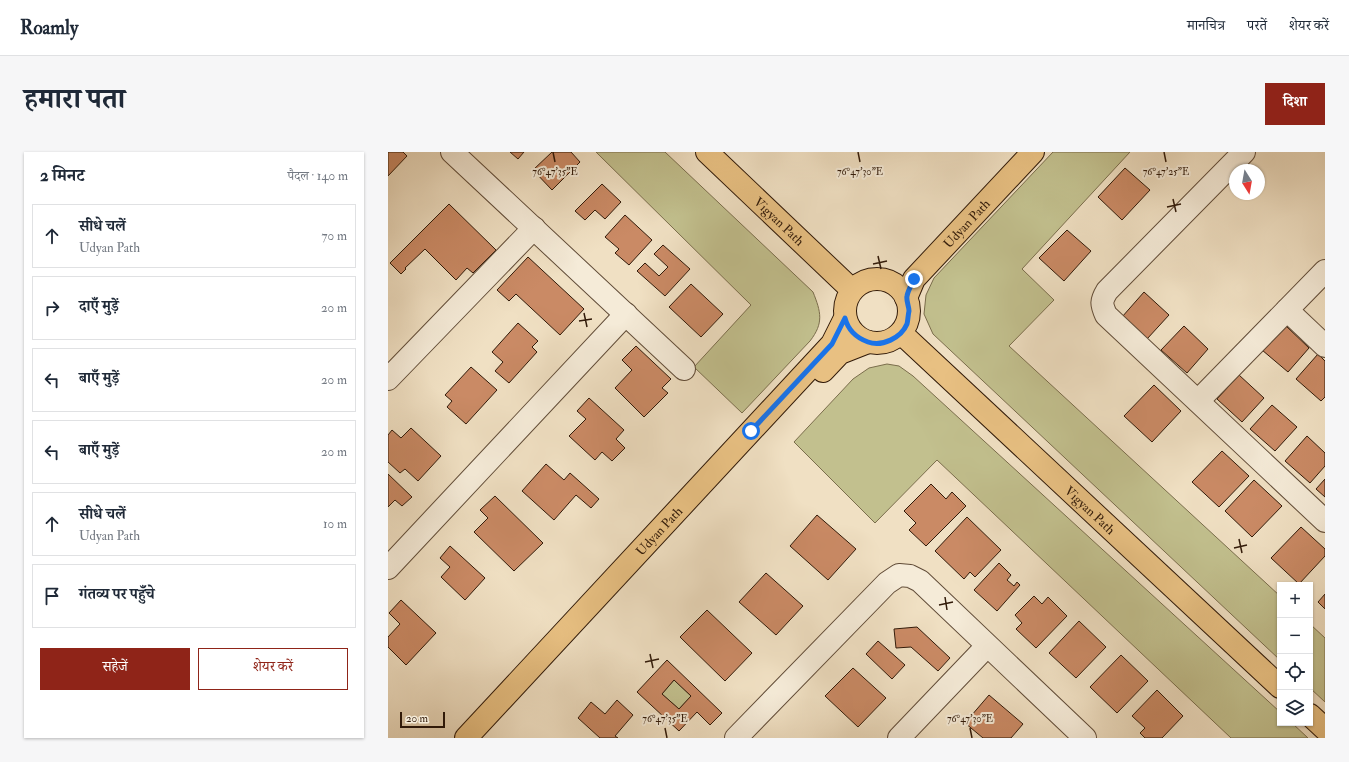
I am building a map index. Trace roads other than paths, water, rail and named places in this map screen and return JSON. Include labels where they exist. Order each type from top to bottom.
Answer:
[{"type":"main road","name":"Vigyan Path","points":[[707,152],[852,290]]},
{"type":"main road","name":"Udyan Path","points":[[887,280],[907,268],[1015,152]]},
{"type":"main road","name":"Udyan Path","points":[[906,298],[914,279],[1033,152]]},
{"type":"main road","points":[[875,279],[887,280],[898,287],[906,298],[909,309],[907,324],[901,333],[892,340],[879,344],[868,342],[855,335],[848,327],[844,307],[846,299],[852,290],[863,282],[875,279]]},
{"type":"main road","name":"Udyan Path","points":[[466,738],[832,344],[845,318]]},
{"type":"main road","name":"Vigyan Path","points":[[901,333],[1277,684]]},
{"type":"main road","name":"Udyan Path","points":[[484,738],[840,353],[868,342]]},
{"type":"main road","points":[[1313,718],[1325,729]]},
{"type":"street","points":[[452,152],[684,369]]},
{"type":"street","points":[[1244,152],[1113,286],[1102,300],[1103,308],[1106,315],[1325,521]]},
{"type":"street","points":[[388,379],[534,228]]},
{"type":"street","points":[[1198,402],[1325,271]]},
{"type":"street","points":[[1287,310],[1325,346]]},
{"type":"street","points":[[388,568],[626,314]]},
{"type":"street","points":[[736,738],[887,583],[898,575],[910,576],[920,581],[1077,735]]},
{"type":"street","points":[[899,738],[987,646]]}]
